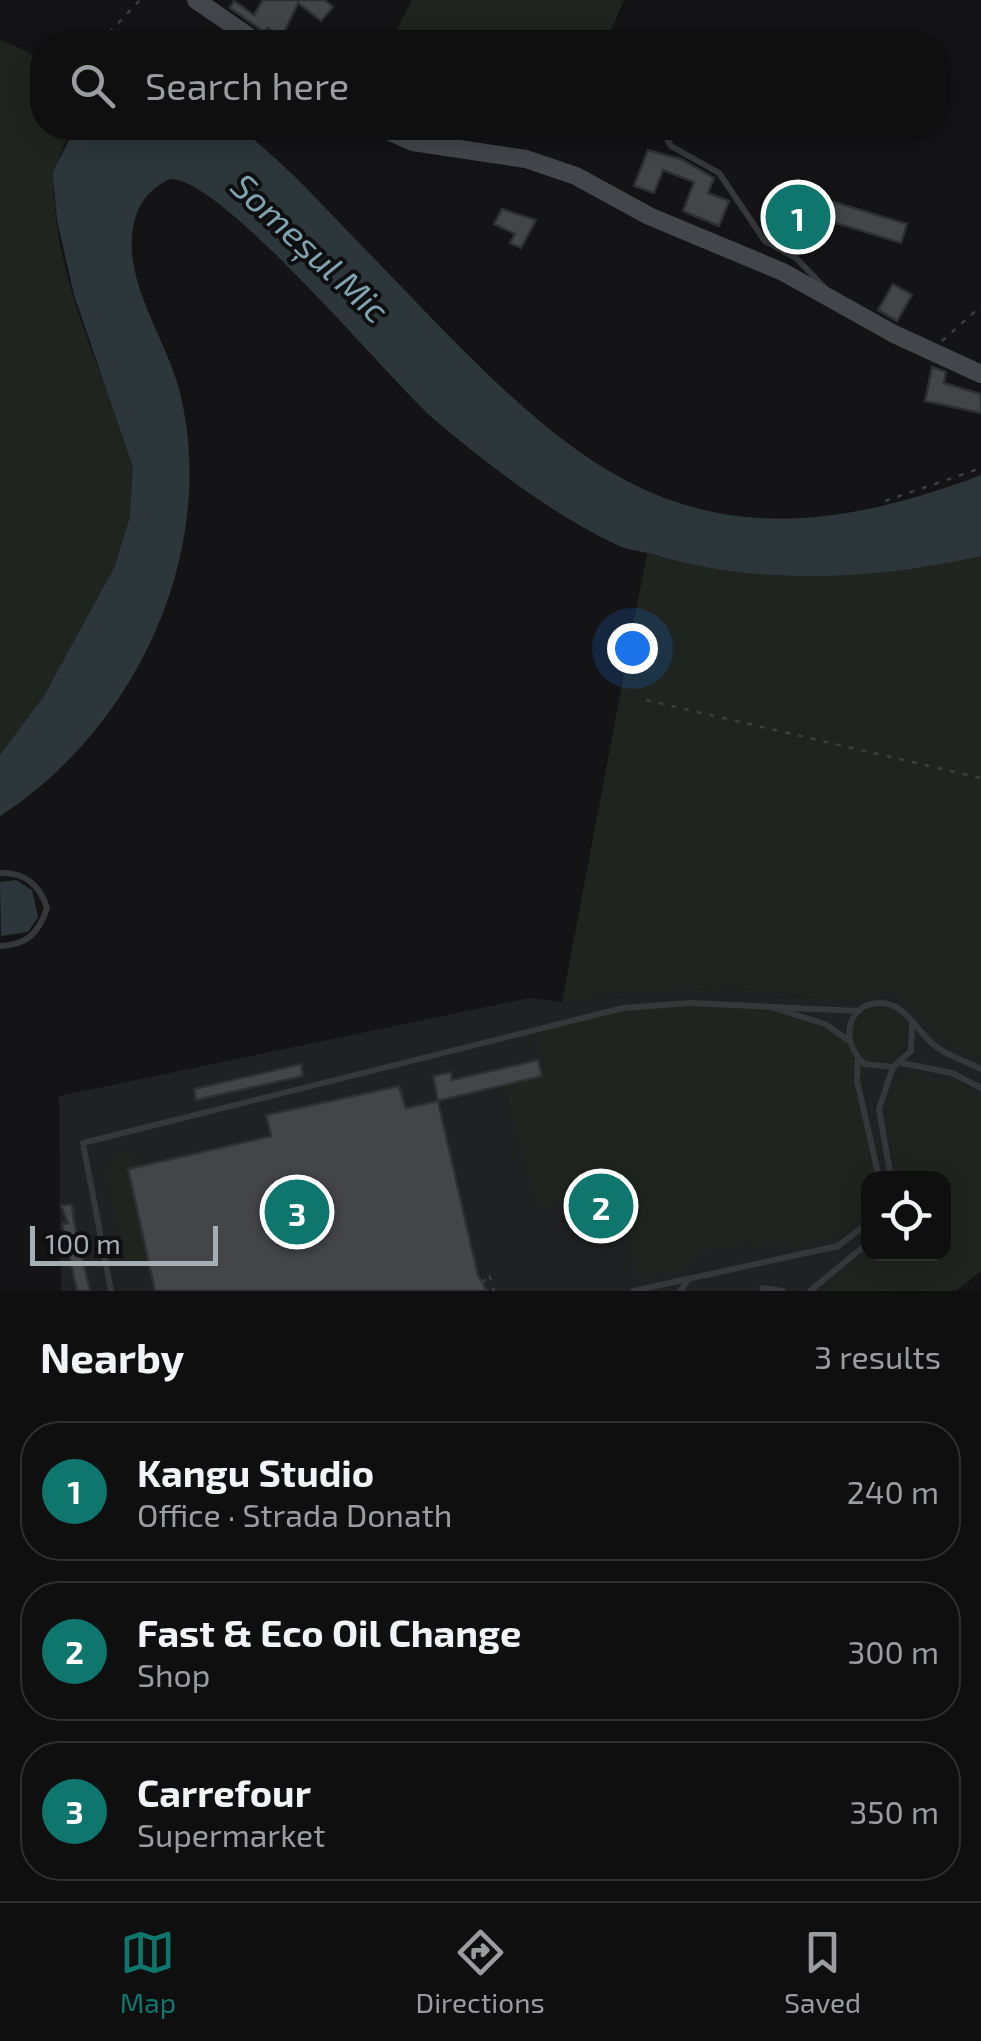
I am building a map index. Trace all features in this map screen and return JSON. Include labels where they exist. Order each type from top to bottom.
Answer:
[{"type":"street","points":[[196,0],[240,30]]},
{"type":"street","points":[[412,140],[503,154],[576,176],[650,216],[783,272],[930,352],[981,374]]},
{"type":"lane","points":[[666,140],[719,173],[737,193],[765,240],[820,278],[834,301]]},
{"type":"lane","points":[[0,873],[21,874],[32,882],[47,908],[32,936],[22,944],[0,946]]},
{"type":"lane","points":[[111,1291],[83,1143],[623,1008],[691,1002],[859,1011],[885,1003],[897,1006],[935,1047],[981,1069]]},
{"type":"lane","points":[[763,1006],[799,1014],[848,1040],[858,1059],[857,1080],[877,1171]]},
{"type":"lane","points":[[848,1040],[850,1025],[859,1011]]},
{"type":"lane","points":[[890,1171],[880,1110],[896,1065],[914,1041],[912,1023]]},
{"type":"lane","points":[[858,1059],[874,1068],[896,1065],[952,1073],[981,1088]]},
{"type":"lane","points":[[633,1291],[838,1246],[861,1228]]},
{"type":"lane","points":[[810,1291],[861,1249]]},
{"type":"lane","points":[[680,1291],[689,1278]]},
{"type":"lane","points":[[762,1288],[783,1291]]},
{"type":"path","points":[[111,30],[140,0]]},
{"type":"path","points":[[930,352],[981,306]]},
{"type":"path","points":[[885,501],[981,468]]},
{"type":"path","points":[[646,700],[981,778]]},
{"type":"path","points":[[482,1283],[489,1274],[494,1291]]},
{"type":"shaded area","points":[[412,0],[624,0],[611,30],[396,30]]},
{"type":"shaded area","points":[[0,40],[30,54],[30,140],[68,140],[61,153],[55,183],[62,253],[82,324],[126,436],[133,478],[126,536],[104,593],[32,715],[0,755]]},
{"type":"shaded area","points":[[647,553],[726,570],[813,574],[901,569],[981,556],[981,1059],[950,1044],[907,1001],[886,992],[856,1002],[735,987],[607,993],[562,1002]]},
{"type":"shaded area","points":[[735,987],[856,1002],[873,992],[897,993],[914,1005],[946,1042],[981,1059],[981,1216],[951,1185],[951,1171],[861,1171],[861,1261],[872,1261],[887,1291],[61,1291],[59,1096],[529,998],[562,1002],[607,993]]},
{"type":"shaded area","points":[[691,1003],[774,1010],[817,1021],[849,1041],[878,1171],[861,1171],[858,1221],[818,1242],[786,1246],[757,1245],[752,1240],[696,1252],[684,1269],[638,1276],[618,1194],[539,1207],[505,1085],[548,1075],[536,1030],[623,1008]]},
{"type":"shaded area","points":[[879,1007],[898,1015],[906,1034],[898,1053],[879,1061],[860,1053],[852,1034],[860,1015]]},
{"type":"shaded area","points":[[912,1074],[957,1082],[981,1097],[981,1271],[956,1291],[821,1291],[861,1259],[951,1261],[951,1171],[899,1171],[888,1122],[892,1095]]},
{"type":"shaded area","points":[[133,1150],[137,1167],[128,1170],[148,1261],[128,1265],[108,1174],[118,1154]]},
{"type":"water","name":"Someșul Mic","points":[[69,140],[253,140],[301,183],[498,384],[562,439],[629,482],[700,509],[780,519],[873,508],[981,475],[981,556],[858,574],[774,575],[691,564],[619,546],[544,503],[455,437],[412,398],[264,243],[194,187],[170,179],[151,192],[139,209],[132,254],[140,291],[181,397],[189,457],[187,517],[175,576],[155,633],[126,687],[90,736],[48,779],[0,816],[0,755],[44,696],[115,566],[130,517],[133,467],[74,295],[57,220],[53,172]]},
{"type":"water","points":[[16,880],[32,890],[38,917],[28,932],[1,936],[0,882]]},
{"type":"building","points":[[263,0],[325,0],[333,7],[321,21],[298,3],[285,30],[261,30],[230,8],[234,1],[254,15]]},
{"type":"building","points":[[648,150],[681,159],[714,178],[708,193],[729,201],[719,226],[683,211],[694,182],[663,170],[654,193],[634,186]]},
{"type":"building","points":[[834,202],[907,224],[901,243],[829,221]]},
{"type":"building","points":[[502,209],[536,220],[521,248],[510,243],[515,234],[494,224]]},
{"type":"building","points":[[893,284],[912,295],[897,321],[878,310]]},
{"type":"building","points":[[932,367],[946,372],[944,383],[981,394],[981,413],[925,401]]},
{"type":"building","points":[[538,1060],[542,1076],[438,1101],[433,1076],[451,1072],[452,1080]]},
{"type":"building","points":[[301,1064],[303,1076],[196,1100],[194,1089]]},
{"type":"building","points":[[399,1086],[406,1108],[438,1101],[478,1275],[487,1291],[155,1291],[128,1169],[271,1136],[266,1115]]},
{"type":"building","points":[[72,1204],[90,1291],[77,1291],[62,1224],[68,1223],[61,1206]]},
{"type":"place","name":"Kangu Studio","points":[[798,217]]},
{"type":"place","name":"Fast & Eco Oil Change","points":[[601,1206]]},
{"type":"place","name":"Carrefour","points":[[297,1212]]}]
